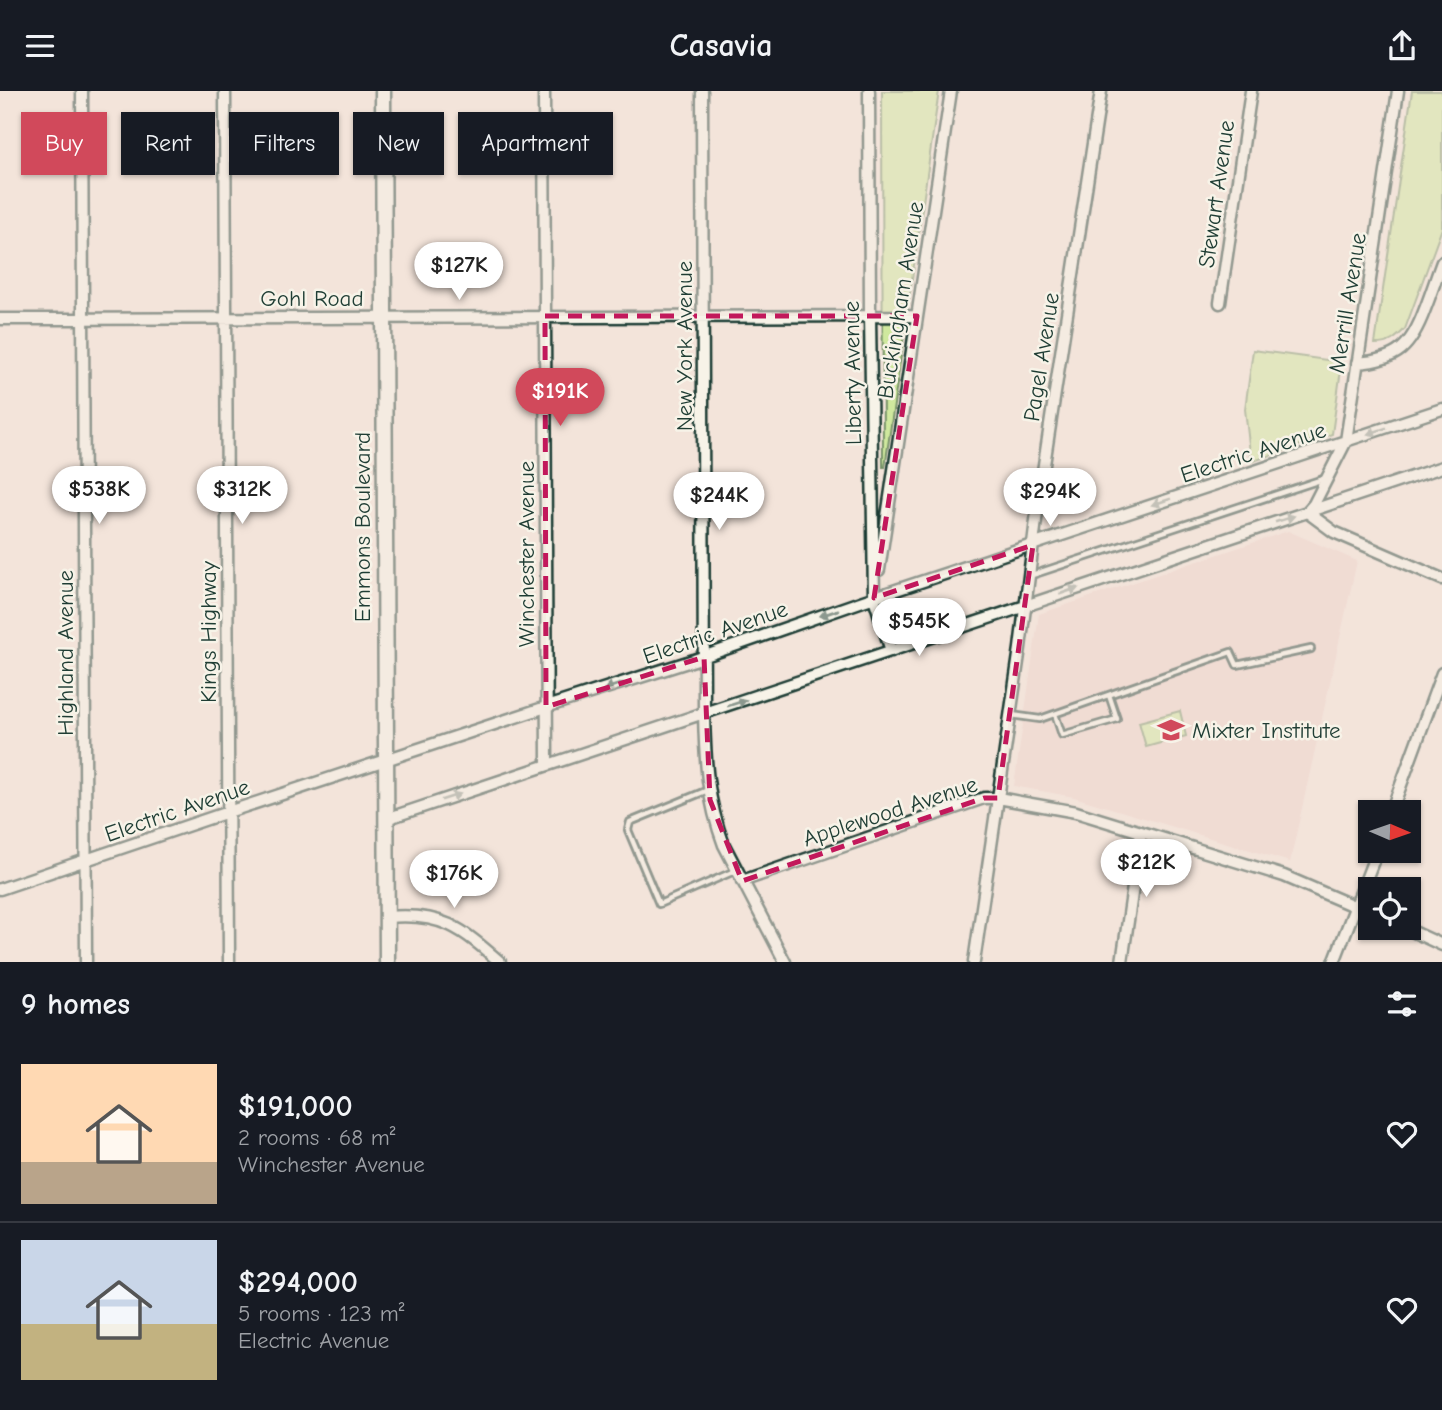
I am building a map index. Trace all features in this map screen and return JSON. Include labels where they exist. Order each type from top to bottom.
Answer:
[{"type":"street","name":"Highland Avenue","points":[[82,91],[86,962]]},
{"type":"street","name":"Kings Highway","points":[[225,91],[229,962]]},
{"type":"street","name":"Emmons Boulevard","points":[[383,91],[387,962]]},
{"type":"street","name":"Winchester Avenue","points":[[544,91],[547,765]]},
{"type":"street","name":"New York Avenue","points":[[702,91],[705,762],[716,825],[785,962]]},
{"type":"street","name":"Liberty Avenue","points":[[869,91],[874,598],[891,651]]},
{"type":"street","name":"Buckingham Avenue","points":[[874,598],[951,91]]},
{"type":"street","name":"Pagel Avenue","points":[[974,962],[1032,545],[1101,91]]},
{"type":"street","name":"Stewart Avenue","points":[[1220,303],[1251,91]]},
{"type":"street","name":"Merrill Avenue","points":[[1307,512],[1314,504],[1346,441],[1398,91]]},
{"type":"street","points":[[1357,363],[1388,357],[1409,343],[1418,330],[1442,262]]},
{"type":"street","name":"Gohl Road","points":[[0,319],[917,316]]},
{"type":"street","name":"Electric Avenue","points":[[0,890],[1442,409]]},
{"type":"street","points":[[386,819],[1442,467]]},
{"type":"street","points":[[1307,512],[1334,532],[1442,579]]},
{"type":"street","points":[[1395,800],[1442,673]]},
{"type":"street","name":"Applewood Avenue","points":[[742,881],[984,797],[1069,810],[1284,876],[1358,907]]},
{"type":"street","points":[[1122,962],[1141,832]]},
{"type":"street","points":[[1334,962],[1372,863]]},
{"type":"street","points":[[387,917],[416,916],[444,922],[465,932],[500,962]]},
{"type":"street","points":[[1421,935],[1442,945]]},
{"type":"lane","points":[[1029,576],[1328,478]]},
{"type":"lane","points":[[1010,715],[1040,719],[1231,652],[1237,666],[1311,649]]},
{"type":"lane","points":[[1055,714],[1062,736],[1117,719],[1109,695]]},
{"type":"lane","points":[[709,790],[630,822],[628,830],[659,904],[737,870]]},
{"type":"highlighted area","points":[[545,316],[917,316],[874,598],[1033,545],[998,798],[984,798],[742,881],[710,800],[704,657],[546,707]]},
{"type":"shaded area","name":"Mixter Institute","points":[[1288,531],[1357,561],[1290,862],[1074,797],[1014,786],[1039,614]]},
{"type":"green space","points":[[882,91],[939,91],[885,467],[883,467]]},
{"type":"green space","points":[[1412,91],[1442,91],[1442,228],[1405,329],[1392,340],[1375,344]]},
{"type":"green space","points":[[1253,350],[1342,362],[1332,434],[1251,462],[1245,409]]},
{"type":"green space","points":[[1180,711],[1186,736],[1146,747],[1139,722]]},
{"type":"place","name":"Mixter Institute","points":[[1171,730]]}]
